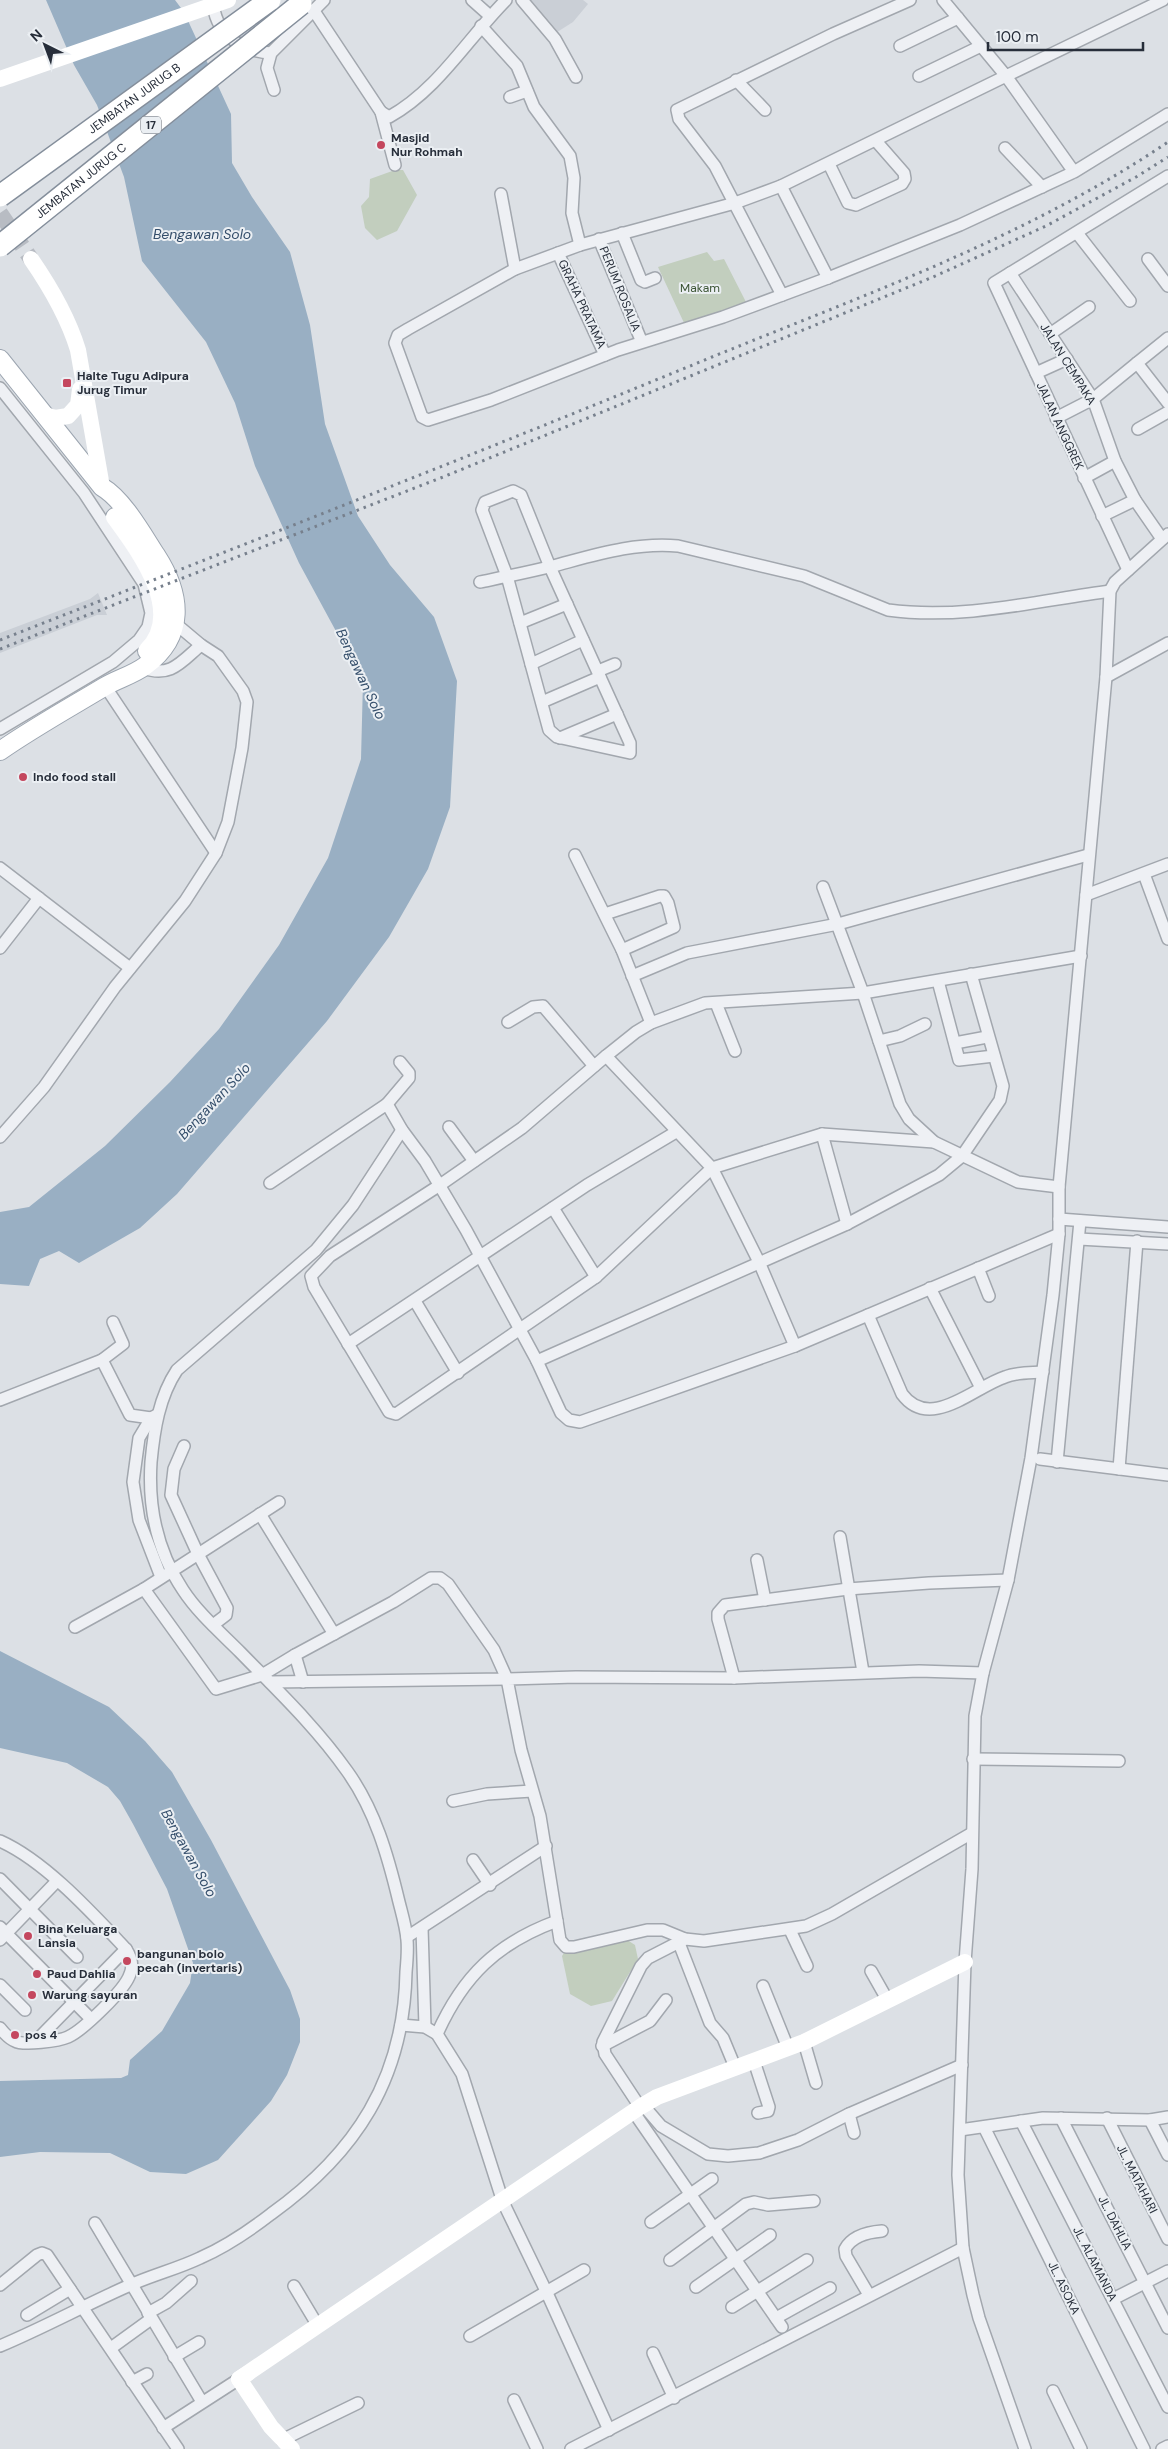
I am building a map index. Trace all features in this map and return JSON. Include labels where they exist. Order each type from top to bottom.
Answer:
[{"type":"highway","name":"JEMBATAN JURUG B","points":[[0,196],[270,0]]},
{"type":"highway","name":"JEMBATAN JURUG C","points":[[0,246],[308,7]]},
{"type":"main road","points":[[3,364],[102,487],[114,496],[158,559],[174,597],[176,624],[164,648],[143,668],[108,685],[6,747]]},
{"type":"main road","points":[[102,487],[109,519],[152,576],[162,605],[163,619],[159,633],[149,650],[108,685]]},
{"type":"street","points":[[213,0],[216,14],[228,36],[247,49],[271,53]]},
{"type":"street","points":[[0,79],[228,0]]},
{"type":"street","points":[[274,90],[267,68],[271,53],[308,7],[324,0]]},
{"type":"street","points":[[472,0],[490,16]]},
{"type":"street","points":[[381,112],[389,117],[412,101],[435,80],[506,0]]},
{"type":"street","points":[[522,0],[555,39],[576,77]]},
{"type":"street","points":[[782,294],[709,156],[682,124],[676,113],[680,107],[910,0]]},
{"type":"street","points":[[943,0],[1006,76],[1074,172]]},
{"type":"street","points":[[1163,0],[781,186],[735,203],[599,239],[515,269],[408,329],[394,343],[422,417],[428,420],[491,400],[605,355],[723,317],[828,278],[960,225],[1074,172],[1168,114]]},
{"type":"street","points":[[308,7],[381,112],[395,165]]},
{"type":"street","points":[[900,46],[958,18]]},
{"type":"street","points":[[481,26],[517,66],[541,119],[570,156],[574,172],[572,212],[580,245]]},
{"type":"street","points":[[919,76],[981,46]]},
{"type":"street","points":[[736,80],[765,110]]},
{"type":"street","points":[[510,97],[527,91]]},
{"type":"street","points":[[829,164],[848,203],[851,205],[856,205],[902,184],[905,179],[904,173],[876,141]]},
{"type":"street","points":[[1005,148],[1042,187]]},
{"type":"street","points":[[1010,272],[1166,181]]},
{"type":"street","points":[[781,186],[828,278]]},
{"type":"street","points":[[501,194],[515,269]]},
{"type":"street","points":[[622,233],[641,280],[645,282],[655,278]]},
{"type":"street","points":[[1077,233],[1130,301]]},
{"type":"street","name":"PERUM ROSALIA","points":[[599,239],[641,340]]},
{"type":"street","name":"GRAHA PRATAMA","points":[[558,253],[605,355]]},
{"type":"street","points":[[31,259],[52,289],[73,334],[78,350],[80,372],[102,487]]},
{"type":"street","points":[[1148,260],[1168,286]]},
{"type":"street","name":"JALAN ANGGREK","points":[[1010,272],[994,282],[994,286],[1128,570]]},
{"type":"street","name":"JALAN CEMPAKA","points":[[1010,272],[1092,399],[1116,461],[1135,500],[1165,536]]},
{"type":"street","points":[[1050,334],[1089,307]]},
{"type":"street","points":[[1056,418],[1092,399],[1168,338]]},
{"type":"street","points":[[1036,373],[1067,359]]},
{"type":"street","points":[[1137,363],[1168,402]]},
{"type":"street","points":[[43,414],[55,418],[72,414],[78,405],[80,372]]},
{"type":"street","points":[[0,388],[84,493],[109,519],[144,584],[151,613],[148,627],[139,640],[113,662],[0,729],[6,747]]},
{"type":"street","points":[[1138,429],[1168,412]]},
{"type":"street","points":[[1084,478],[1116,461]]},
{"type":"street","points":[[513,491],[521,495],[550,567],[630,743],[630,753],[560,738],[554,736],[549,730],[507,576],[482,510],[485,502],[513,491]]},
{"type":"street","points":[[1102,516],[1135,500]]},
{"type":"street","points":[[1026,2449],[979,2318],[963,2248],[958,2175],[966,1962],[970,1920],[975,1716],[983,1673],[1008,1580],[1031,1458],[1043,1372],[1059,1234],[1059,1187],[1081,956],[1088,855],[1106,678],[1110,591],[1128,570],[1165,536]]},
{"type":"street","points":[[480,582],[550,567],[609,550],[662,544],[678,546],[804,576],[888,610],[924,614],[966,613],[1110,591]]},
{"type":"street","points":[[520,623],[567,604]]},
{"type":"street","points":[[0,1137],[44,1087],[130,968],[184,901],[216,853],[230,813],[247,702],[243,691],[218,656],[201,645],[176,624]]},
{"type":"street","points":[[531,664],[583,640]]},
{"type":"street","points":[[1106,678],[1168,643]]},
{"type":"street","points":[[143,668],[154,672],[171,670],[201,645]]},
{"type":"street","points":[[542,702],[615,664]]},
{"type":"street","points":[[108,685],[216,853]]},
{"type":"street","points":[[560,738],[617,714]]},
{"type":"street","points":[[575,854],[622,950],[651,1023]]},
{"type":"street","points":[[632,976],[687,953],[838,924],[1088,855]]},
{"type":"street","points":[[1086,895],[1168,864]]},
{"type":"street","points":[[0,868],[130,968]]},
{"type":"street","points":[[1144,874],[1168,939]]},
{"type":"street","points":[[823,887],[905,1113],[934,1142],[962,1156],[976,1160],[1018,1182],[1059,1187]]},
{"type":"street","points":[[605,914],[660,896],[664,896],[668,902],[674,927],[622,950]]},
{"type":"street","points":[[0,948],[39,898]]},
{"type":"street","points":[[934,1142],[822,1134],[712,1168],[596,1277],[458,1373],[399,1413],[393,1415],[389,1412],[310,1279],[312,1273],[330,1256],[440,1186],[522,1128],[606,1056],[636,1032],[651,1023],[705,1003],[863,993],[1081,956]]},
{"type":"street","points":[[537,1360],[847,1224],[939,1175],[962,1156],[1000,1100],[1003,1086],[987,1036],[971,974]]},
{"type":"street","points":[[938,981],[960,1061],[994,1056]]},
{"type":"street","points":[[716,1003],[736,1051]]},
{"type":"street","points":[[508,1022],[533,1006],[543,1006],[594,1066]]},
{"type":"street","points":[[879,1041],[900,1036],[925,1024]]},
{"type":"street","points":[[954,1043],[987,1036]]},
{"type":"street","points":[[606,1056],[712,1168],[759,1262],[795,1346]]},
{"type":"street","points":[[270,1183],[387,1104],[409,1078],[409,1074],[400,1062]]},
{"type":"street","points":[[387,1104],[402,1130],[440,1186],[537,1360],[561,1412],[569,1420],[580,1422],[795,1346],[1059,1234]]},
{"type":"street","points":[[449,1127],[474,1161]]},
{"type":"street","points":[[161,1577],[139,1520],[133,1491],[139,1438],[155,1416],[169,1381],[177,1370],[316,1250],[353,1205],[402,1130]]},
{"type":"street","points":[[348,1344],[481,1258],[587,1185],[676,1132]]},
{"type":"street","points":[[822,1134],[847,1224]]},
{"type":"street","points":[[553,1208],[596,1277]]},
{"type":"street","points":[[1059,1219],[1168,1227]]},
{"type":"street","points":[[1057,1462],[1080,1238],[1080,1221]]},
{"type":"street","points":[[1080,1238],[1168,1244]]},
{"type":"street","points":[[1119,1469],[1137,1241]]},
{"type":"street","points":[[316,1250],[330,1256]]},
{"type":"street","points":[[978,1268],[990,1296]]},
{"type":"street","points":[[930,1288],[981,1388]]},
{"type":"street","points":[[415,1301],[458,1373]]},
{"type":"street","points":[[868,1315],[902,1394],[910,1403],[921,1408],[936,1408],[950,1405],[1005,1376],[1043,1372]]},
{"type":"street","points":[[0,1400],[102,1360],[123,1344],[113,1322]]},
{"type":"street","points":[[102,1360],[130,1415],[139,1438]]},
{"type":"street","points":[[130,1415],[155,1416]]},
{"type":"street","points":[[0,2346],[132,2284],[200,2258],[248,2232],[317,2179],[359,2129],[377,2098],[389,2068],[401,2025],[406,1989],[407,1937],[379,1831],[358,1788],[320,1735],[213,1625],[183,1590],[172,1570],[152,1517],[149,1487],[155,1416]]},
{"type":"street","points":[[184,1446],[174,1469],[171,1495],[198,1554],[228,1608],[226,1615],[213,1625]]},
{"type":"street","points":[[1040,1459],[1168,1475]]},
{"type":"street","points":[[134,1470],[149,1487]]},
{"type":"street","points":[[75,1627],[144,1589],[279,1502]]},
{"type":"street","points":[[260,1514],[334,1634]]},
{"type":"street","points":[[840,1537],[863,1672]]},
{"type":"street","points":[[757,1560],[765,1600]]},
{"type":"street","points":[[266,1678],[295,1654],[334,1634],[431,1578],[440,1578],[448,1584],[488,1641],[506,1680],[521,1750],[546,1846],[560,1940],[568,1948],[647,1930],[671,1932],[682,1941],[710,2023],[723,2038],[736,2067]]},
{"type":"street","points":[[734,1678],[718,1613],[722,1607],[730,1604],[848,1589],[929,1582],[1008,1580]]},
{"type":"street","points":[[144,1589],[216,1690],[266,1678],[303,1682],[506,1680],[576,1677],[734,1678],[919,1671],[983,1673]]},
{"type":"street","points":[[295,1654],[303,1682]]},
{"type":"street","points":[[973,1759],[1119,1761]]},
{"type":"street","points":[[453,1801],[487,1794],[532,1791]]},
{"type":"street","points":[[830,2288],[779,2323],[758,2290],[689,2195],[606,2054],[602,2046],[604,2037],[641,1966],[648,1958],[682,1941],[704,1941],[790,1930],[806,1926],[832,1914],[972,1833]]},
{"type":"street","points":[[0,1841],[30,1858],[57,1881],[126,1949],[132,1958],[132,1966],[127,1982],[91,2019],[68,2037],[35,2042],[15,2042],[0,2028]]},
{"type":"street","points":[[407,1937],[490,1885],[546,1846]]},
{"type":"street","points":[[473,1860],[490,1885]]},
{"type":"street","points":[[0,1879],[77,1957]]},
{"type":"street","points":[[57,1881],[2,1933],[91,2019]]},
{"type":"street","points":[[437,2034],[460,1991],[481,1967],[513,1941],[557,1921]]},
{"type":"street","points":[[422,1928],[425,2027]]},
{"type":"street","points":[[790,1930],[807,1966]]},
{"type":"street","points":[[35,2042],[126,1949]]},
{"type":"street","points":[[163,2428],[239,2379],[657,2097],[804,2042],[966,1962]]},
{"type":"street","points":[[871,1971],[888,2001]]},
{"type":"street","points":[[0,1985],[25,2010]]},
{"type":"street","points":[[763,1986],[788,2048]]},
{"type":"street","points":[[602,2046],[650,2021],[666,2000]]},
{"type":"street","points":[[401,2025],[425,2027],[437,2034],[462,2074],[503,2202],[547,2292],[609,2430]]},
{"type":"street","points":[[804,2042],[816,2083]]},
{"type":"street","points":[[754,2061],[769,2107],[768,2111],[758,2113]]},
{"type":"street","points":[[639,2108],[661,2126],[708,2154],[728,2156],[778,2148],[849,2114],[962,2065]]},
{"type":"street","points":[[849,2114],[854,2133]]},
{"type":"street","points":[[960,2130],[1021,2121],[1061,2118],[1150,2120],[1168,2117]]},
{"type":"street","name":"JL. DAHLIA","points":[[1061,2118],[1168,2328]]},
{"type":"street","name":"JL. MATAHARI","points":[[1106,2118],[1168,2240]]},
{"type":"street","points":[[1150,2120],[1168,2155]]},
{"type":"street","name":"JL. ALAMANDA","points":[[1021,2121],[1168,2408]]},
{"type":"street","name":"JL. ASOKA","points":[[984,2127],[1144,2449]]},
{"type":"street","points":[[651,2222],[712,2179]]},
{"type":"street","points":[[670,2260],[750,2202],[768,2205],[814,2201]]},
{"type":"street","points":[[95,2223],[202,2402]]},
{"type":"street","points":[[869,2295],[846,2256],[845,2249],[851,2241],[862,2235],[871,2231],[882,2231]]},
{"type":"street","points":[[696,2286],[770,2235]]},
{"type":"street","points":[[572,2449],[963,2248]]},
{"type":"street","points":[[0,2285],[42,2253],[47,2255],[178,2449]]},
{"type":"street","points":[[732,2307],[807,2260]]},
{"type":"street","points":[[470,2336],[584,2270]]},
{"type":"street","points":[[1112,2299],[1168,2271]]},
{"type":"street","points":[[110,2348],[191,2282]]},
{"type":"street","points":[[294,2286],[318,2326]]},
{"type":"street","points":[[27,2314],[70,2289]]},
{"type":"street","points":[[174,2357],[199,2342]]},
{"type":"street","points":[[653,2353],[674,2398]]},
{"type":"street","points":[[132,2382],[147,2374]]},
{"type":"street","points":[[239,2379],[271,2427],[287,2445],[358,2403]]},
{"type":"street","points":[[1053,2391],[1081,2449]]},
{"type":"street","points":[[514,2400],[537,2449]]},
{"type":"street","points":[[1162,2449],[1168,2446]]},
{"type":"shaded area","points":[[525,0],[583,0],[588,4],[573,22],[554,34]]},
{"type":"shaded area","points":[[98,593],[107,615],[97,615],[0,653],[0,633],[90,599]]},
{"type":"green space","points":[[395,170],[403,170],[417,195],[397,231],[377,240],[365,228],[361,206],[369,197],[370,179]]},
{"type":"green space","name":"Makam","points":[[707,252],[714,261],[724,259],[746,302],[685,325],[658,267]]},
{"type":"green space","points":[[624,1938],[635,1945],[638,1959],[612,2001],[591,2006],[570,1994],[562,1956],[564,1953]]},
{"type":"water","name":"Bengawan Solo","points":[[46,0],[175,0],[184,12],[231,114],[232,163],[252,197],[290,252],[310,325],[325,424],[358,516],[390,565],[434,617],[457,681],[450,807],[428,869],[389,937],[327,1021],[177,1194],[140,1228],[79,1263],[59,1251],[40,1259],[29,1286],[0,1284],[0,1212],[29,1207],[105,1146],[170,1082],[219,1029],[279,945],[328,858],[361,759],[363,681],[299,563],[255,466],[235,403],[206,342],[142,261],[124,177],[97,105],[74,65]]},
{"type":"water","points":[[0,1651],[109,1707],[145,1741],[172,1772],[211,1840],[290,1990],[300,2019],[300,2042],[287,2075],[271,2101],[218,2160],[186,2174],[150,2172],[110,2153],[40,2152],[0,2157],[0,2081],[121,2078],[128,2075],[130,2060],[162,2031],[190,1983],[193,1963],[167,1889],[120,1801],[108,1787],[67,1763],[0,1748]]},
{"type":"tunnel","points":[[0,213],[31,259]]},
{"type":"railway","points":[[0,640],[446,465],[888,286],[1004,235],[1115,176],[1168,142]]},
{"type":"railway","points":[[0,649],[443,477],[933,277],[1046,226],[1136,177],[1168,157]]},
{"type":"place","name":"Masjid Nur Rohmah","points":[[381,145]]},
{"type":"place","name":"Halte Tugu Adipura Jurug Timur","points":[[67,383]]},
{"type":"place","name":"Indo food stall","points":[[23,777]]},
{"type":"place","name":"Bina Keluarga Lansia","points":[[28,1936]]},
{"type":"place","name":"bangunan bolo pecah (invertaris)","points":[[127,1961]]},
{"type":"place","name":"Paud Dahlia","points":[[37,1974]]},
{"type":"place","name":"Warung sayuran","points":[[32,1995]]},
{"type":"place","name":"pos 4","points":[[15,2035]]}]
